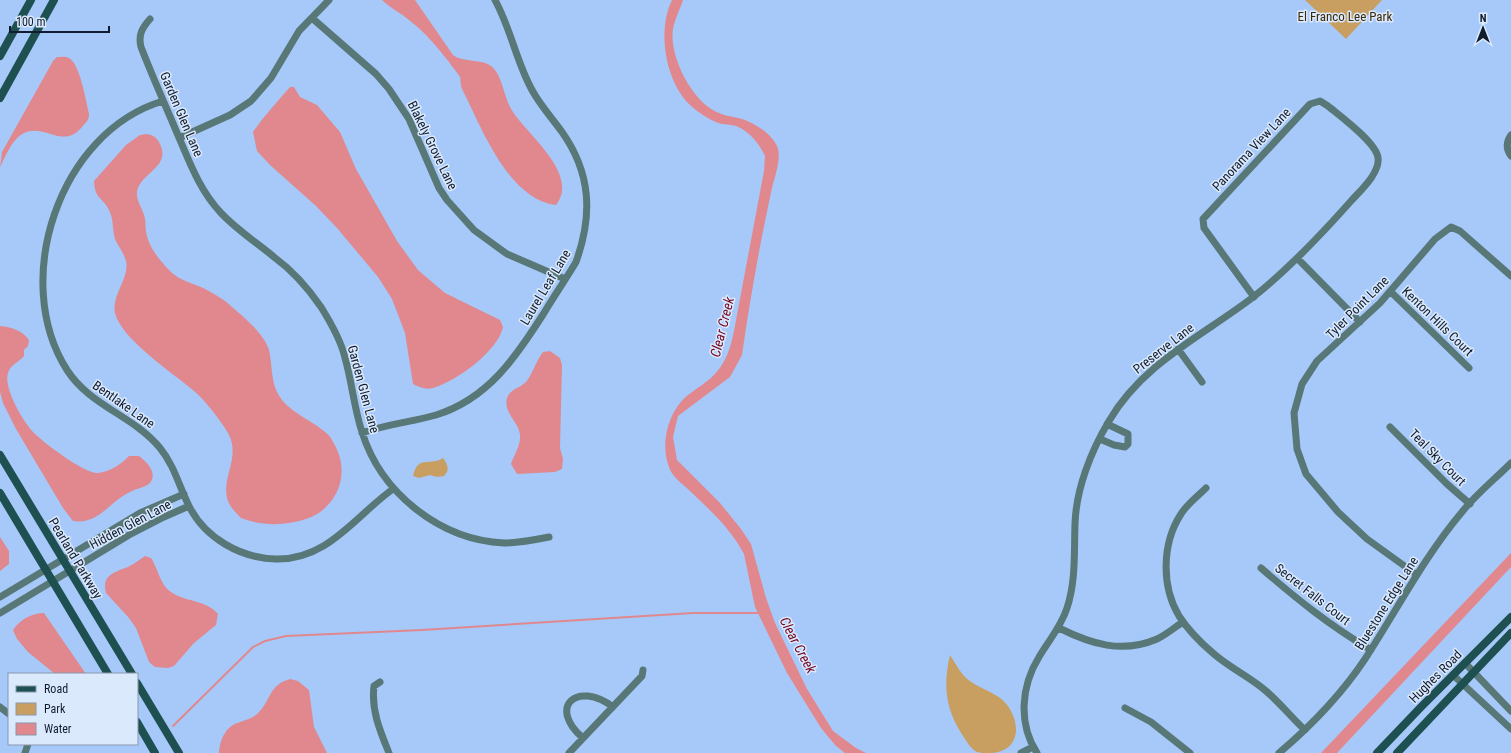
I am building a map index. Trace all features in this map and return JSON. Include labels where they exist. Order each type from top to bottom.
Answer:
[{"type":"main road","points":[[0,56],[31,0]]},
{"type":"main road","points":[[0,98],[54,0]]},
{"type":"main road","name":"Pearland Parkway","points":[[0,454],[131,673]]},
{"type":"main road","points":[[0,492],[107,673]]},
{"type":"main road","name":"Hughes Road","points":[[1377,753],[1511,617]]},
{"type":"main road","name":"Hughes Road","points":[[1397,753],[1511,633]]},
{"type":"main road","points":[[138,685],[179,753]]},
{"type":"main road","points":[[138,724],[155,753]]},
{"type":"street","points":[[179,138],[230,115],[251,101],[271,78],[291,41],[329,0]]},
{"type":"street","name":"Laurel Leaf Lane","points":[[362,433],[436,415],[466,402],[490,385],[512,362],[576,262],[586,229],[587,206],[584,176],[581,165],[570,143],[532,91],[507,23],[495,0]]},
{"type":"street","name":"Blakely Grove Lane","points":[[312,18],[376,74],[390,89],[409,119],[439,188],[447,200],[474,230],[507,254],[565,279]]},
{"type":"street","name":"Garden Glen Lane","points":[[150,19],[141,30],[139,42],[179,138],[204,192],[220,212],[240,232],[286,266],[303,283],[322,309],[345,356],[362,433],[375,463],[393,489],[431,519],[458,533],[475,538],[504,543],[517,543],[549,537]]},
{"type":"street","name":"Bentlake Lane","points":[[163,101],[134,114],[105,135],[85,158],[68,182],[56,209],[45,246],[44,295],[52,338],[62,361],[74,380],[90,396],[132,422],[151,437],[166,456],[189,506],[208,531],[223,543],[239,552],[263,558],[291,558],[322,548],[351,526],[393,489]]},
{"type":"street","name":"Preserve Lane","points":[[1037,753],[1025,724],[1024,703],[1026,686],[1037,659],[1059,628],[1072,589],[1077,503],[1088,466],[1107,424],[1132,388],[1153,368],[1254,296],[1298,259],[1375,171],[1378,159],[1375,148],[1328,106],[1320,101]]},
{"type":"street","name":"Panorama View Lane","points":[[1254,296],[1204,228],[1203,219],[1310,104],[1320,101]]},
{"type":"street","points":[[1511,135],[1507,144],[1508,152],[1511,156]]},
{"type":"street","name":"Tyler Point Lane","points":[[1417,575],[1367,539],[1338,512],[1306,474],[1297,449],[1294,413],[1302,384],[1317,361],[1391,292],[1435,239],[1451,227],[1460,231],[1511,276]]},
{"type":"street","points":[[1298,259],[1360,322]]},
{"type":"street","name":"Kenton Hills Court","points":[[1391,292],[1469,368]]},
{"type":"street","points":[[1178,349],[1202,382]]},
{"type":"street","points":[[1100,439],[1119,447],[1124,447],[1128,444],[1128,434],[1107,424]]},
{"type":"street","name":"Teal Sky Court","points":[[1390,427],[1447,484],[1470,504]]},
{"type":"street","name":"Bluestone Edge Lane","points":[[1279,753],[1323,714],[1348,683],[1371,650],[1417,575],[1462,512],[1511,462]]},
{"type":"street","points":[[1206,488],[1181,513],[1173,530],[1167,550],[1166,569],[1170,596],[1183,622],[1215,655],[1266,692],[1305,730]]},
{"type":"street","name":"Hidden Glen Lane","points":[[0,597],[140,513],[184,494]]},
{"type":"street","name":"Hidden Glen Lane","points":[[0,613],[147,525],[189,506]]},
{"type":"street","name":"Secret Falls Court","points":[[1261,568],[1310,611],[1371,650]]},
{"type":"street","points":[[1059,628],[1084,641],[1105,646],[1131,646],[1158,639],[1183,622]]},
{"type":"street","points":[[1465,663],[1511,711]]},
{"type":"street","points":[[569,753],[642,676],[644,670]]},
{"type":"street","points":[[1454,675],[1511,729]]},
{"type":"street","points":[[380,682],[374,686],[373,706],[389,753]]},
{"type":"street","points":[[584,738],[577,732],[567,717],[566,708],[570,701],[576,696],[590,696],[604,700],[613,707]]},
{"type":"street","points":[[0,707],[8,713]]},
{"type":"street","points":[[1125,708],[1151,722],[1190,753]]},
{"type":"street","points":[[1021,753],[1033,746]]},
{"type":"green space","name":"El Franco Lee Park","points":[[1305,0],[1382,0],[1346,39]]},
{"type":"green space","points":[[443,458],[448,467],[444,476],[437,477],[430,475],[419,478],[413,476],[415,469],[421,463],[433,462]]},
{"type":"green space","points":[[950,655],[967,679],[998,696],[1011,711],[1016,726],[1016,734],[1014,740],[1005,749],[998,752],[989,753],[977,752],[969,745],[957,726],[949,706],[946,687]]},
{"type":"water","points":[[382,0],[415,0],[453,55],[458,58],[486,63],[495,70],[513,112],[540,144],[557,168],[562,181],[562,193],[556,205],[539,200],[524,190],[510,176],[487,141],[462,89],[460,77],[435,45],[420,30],[406,17],[388,6]]},
{"type":"water","points":[[672,0],[683,0],[674,25],[673,39],[674,51],[678,63],[689,86],[696,96],[713,110],[749,122],[766,132],[777,146],[779,156],[778,167],[759,250],[742,355],[730,377],[678,416],[673,437],[677,460],[720,503],[751,544],[766,598],[775,623],[807,689],[833,731],[856,748],[866,753],[845,753],[836,746],[821,728],[787,673],[755,607],[744,554],[739,545],[733,536],[706,506],[678,481],[671,471],[666,458],[666,438],[675,410],[688,395],[716,373],[726,357],[732,341],[764,171],[765,156],[757,142],[741,128],[718,123],[707,118],[699,113],[681,95],[669,69],[666,55],[665,26],[667,12]]},
{"type":"water","points":[[57,57],[69,58],[76,67],[82,83],[89,114],[88,120],[75,133],[68,136],[39,131],[24,133],[12,144],[0,168],[2,152],[53,61]]},
{"type":"water","points":[[290,87],[294,87],[300,97],[317,105],[340,132],[356,169],[397,241],[418,270],[445,293],[500,320],[503,327],[500,336],[493,346],[475,364],[453,379],[430,389],[413,384],[405,333],[392,299],[378,277],[337,228],[316,206],[270,165],[257,151],[253,132]]},
{"type":"water","points":[[147,134],[157,139],[162,151],[162,159],[142,182],[138,188],[137,196],[144,216],[147,236],[154,252],[164,265],[177,277],[202,287],[220,298],[229,304],[254,327],[267,344],[275,387],[281,399],[292,410],[319,427],[327,434],[333,441],[338,452],[342,473],[337,493],[324,509],[316,515],[306,519],[281,524],[257,523],[241,518],[231,506],[227,498],[227,482],[233,450],[228,433],[212,410],[198,395],[149,355],[127,334],[119,323],[114,306],[127,267],[126,261],[115,239],[111,214],[97,195],[94,181],[126,145],[140,135]]},
{"type":"water","points":[[0,326],[16,330],[29,340],[28,346],[24,350],[24,356],[9,370],[7,379],[15,405],[25,422],[34,433],[46,444],[65,457],[84,469],[92,472],[98,473],[107,471],[119,465],[129,456],[139,456],[145,461],[152,472],[153,475],[150,483],[123,496],[97,516],[82,521],[73,521],[63,508],[16,429],[3,403],[0,392]]},
{"type":"water","points":[[550,351],[560,358],[562,365],[560,448],[563,459],[562,469],[555,472],[517,474],[511,464],[518,446],[520,435],[519,430],[507,408],[507,398],[510,393],[526,382],[543,352]]},
{"type":"water","points":[[0,537],[9,551],[9,564],[0,571]]},
{"type":"water","points":[[1511,553],[1511,567],[1337,753],[1321,753]]},
{"type":"water","points":[[145,556],[151,558],[167,589],[183,598],[208,606],[218,614],[216,625],[194,643],[174,666],[168,668],[155,667],[149,662],[136,628],[106,593],[106,582],[110,575],[130,566]]},
{"type":"water","points":[[39,613],[44,613],[85,673],[54,673],[28,652],[17,639],[13,630],[16,626],[22,620]]},
{"type":"water","points":[[290,679],[298,681],[309,690],[314,727],[327,753],[219,753],[222,739],[227,730],[233,725],[252,718],[263,707],[274,688]]},
{"type":"waterway","points":[[173,726],[253,647],[265,641],[286,636],[422,630],[693,613],[761,613]]},
{"type":"water label","name":"Clear Creek","points":[[722,327]]},
{"type":"water label","name":"Clear Creek","points":[[798,645]]}]
